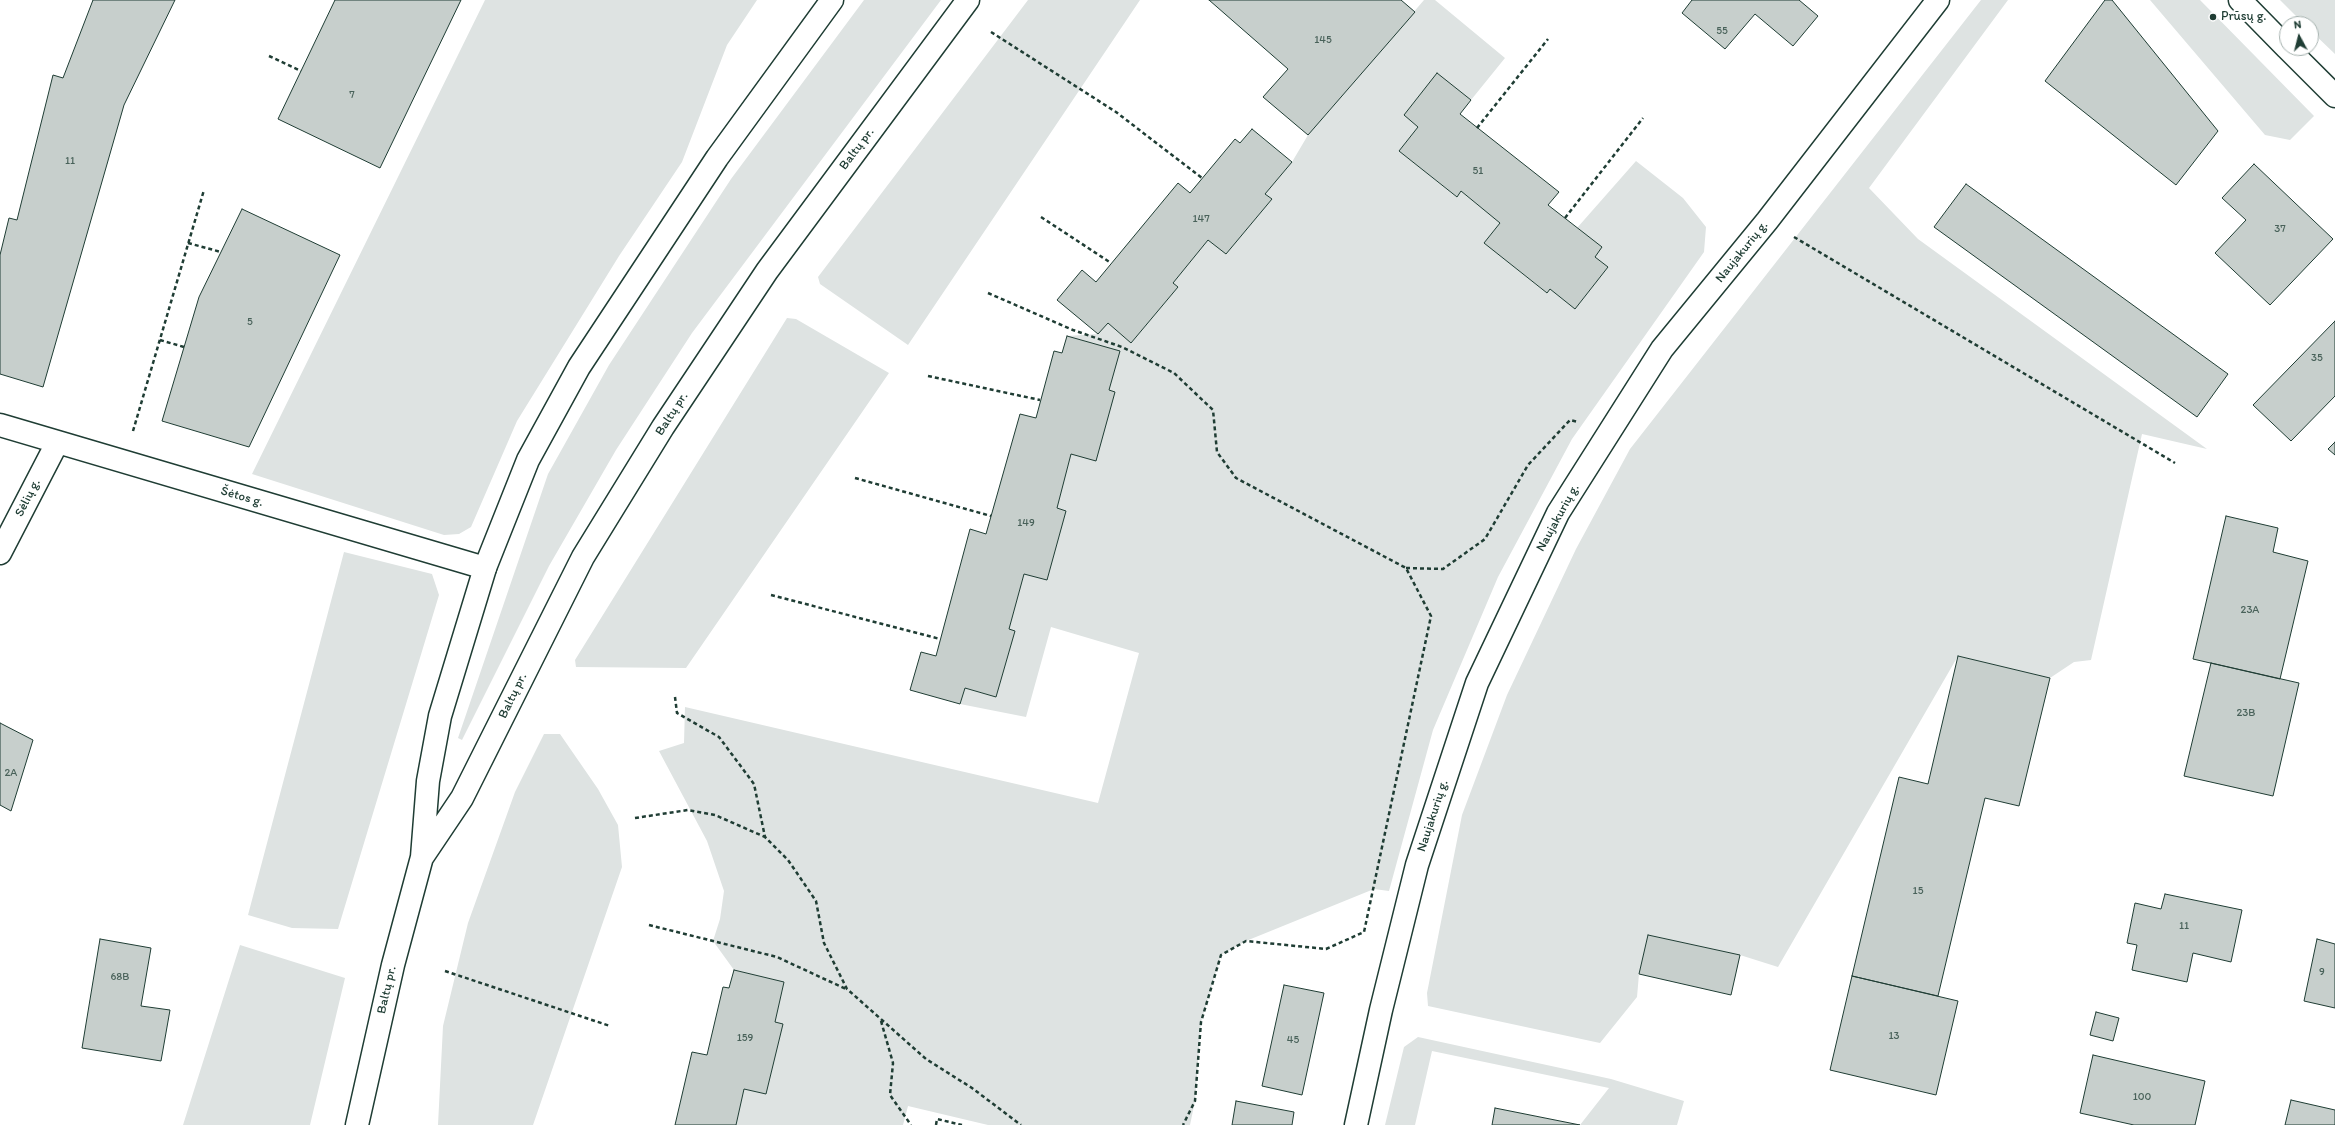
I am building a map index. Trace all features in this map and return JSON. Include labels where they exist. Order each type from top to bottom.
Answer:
[{"type":"street","name":"Baltų pr.","points":[[357,1125],[393,965],[422,857],[428,781],[440,716],[485,568],[528,460],[579,367],[717,158],[832,0]]},
{"type":"street","name":"Baltų pr.","points":[[422,857],[462,798],[584,557],[663,427],[767,271],[968,0]]},
{"type":"street","name":"Naujakurių g.","points":[[1356,1125],[1381,1010],[1417,865],[1477,683],[1558,513],[1662,349],[1767,221],[1938,0]]},
{"type":"street","points":[[2240,0],[2279,40]]},
{"type":"street","points":[[2295,56],[2335,96]]},
{"type":"street","name":"Šėtos g.","points":[[0,425],[485,568]]},
{"type":"street","name":"Sėlių g.","points":[[0,553],[57,443]]},
{"type":"path","points":[[991,32],[1116,112],[1202,178]]},
{"type":"path","points":[[1477,128],[1548,39]]},
{"type":"path","points":[[269,56],[301,71]]},
{"type":"path","points":[[1565,218],[1643,118]]},
{"type":"path","points":[[124,462],[204,190]]},
{"type":"path","points":[[1041,217],[1111,263]]},
{"type":"path","points":[[1767,221],[2175,463]]},
{"type":"path","points":[[188,243],[221,252]]},
{"type":"path","points":[[988,292],[1073,330],[1122,347],[1174,373],[1214,410],[1217,452],[1236,478],[1406,568],[1443,569],[1484,540],[1528,465],[1570,420],[1612,427]]},
{"type":"path","points":[[160,340],[184,347]]},
{"type":"path","points":[[928,376],[1040,400]]},
{"type":"path","points":[[855,478],[991,516]]},
{"type":"path","points":[[1183,1125],[1195,1101],[1201,1022],[1221,955],[1246,941],[1326,948],[1364,932],[1431,616],[1406,568]]},
{"type":"path","points":[[771,595],[940,639]]},
{"type":"path","points":[[675,697],[677,713],[719,737],[754,784],[765,837]]},
{"type":"path","points":[[635,818],[688,810],[715,815],[765,837],[788,860],[816,901],[824,943],[847,989]]},
{"type":"path","points":[[649,925],[777,958],[847,989],[926,1059],[972,1088],[1021,1125]]},
{"type":"path","points":[[445,971],[610,1026]]},
{"type":"path","points":[[881,1020],[893,1064],[890,1095],[911,1125]]},
{"type":"path","points":[[936,1125],[937,1119],[962,1125]]},
{"type":"shaded area","points":[[485,0],[757,0],[727,45],[682,162],[619,256],[517,421],[471,527],[459,534],[444,535],[252,474]]},
{"type":"shaded area","points":[[864,0],[941,0],[692,333],[616,450],[549,566],[462,740],[458,738],[548,474],[609,365],[731,179]]},
{"type":"shaded area","points":[[1028,0],[1140,0],[908,345],[820,284],[818,277]]},
{"type":"shaded area","points":[[1424,0],[1435,0],[1505,58],[1471,100],[1437,74],[1404,115],[1418,127],[1399,151],[1456,197],[1461,191],[1500,223],[1484,243],[1546,293],[1550,289],[1575,309],[1608,267],[1595,257],[1602,247],[1577,228],[1636,161],[1683,198],[1706,227],[1704,252],[1572,439],[1498,577],[1433,730],[1389,891],[1374,889],[1246,941],[1221,955],[1201,1022],[1195,1101],[1190,1125],[988,1125],[908,1106],[903,1125],[736,1125],[744,1089],[766,1094],[783,1024],[775,1022],[784,982],[734,970],[713,941],[720,919],[724,891],[707,841],[659,751],[684,743],[685,707],[1098,803],[1139,653],[1051,627],[1026,717],[960,704],[965,688],[996,697],[1015,631],[1009,629],[1024,574],[1047,579],[1066,511],[1057,508],[1071,454],[1109,390],[1119,351],[1067,336],[1098,334],[1108,323],[1131,343],[1178,287],[1173,283],[1208,240],[1226,254],[1272,199],[1265,194],[1292,162],[1308,135]]},
{"type":"shaded area","points":[[1981,0],[2008,0],[1869,188],[1918,239],[2207,449],[2142,434],[2091,660],[2074,662],[2050,678],[1958,656],[1778,967],[1740,955],[1648,935],[1639,974],[1637,997],[1600,1043],[1428,1006],[1427,993],[1462,815],[1507,695],[1576,549],[1630,449]]},
{"type":"shaded area","points":[[2150,0],[2200,0],[2314,116],[2290,140],[2265,135]]},
{"type":"shaded area","points":[[2280,0],[2335,0],[2335,54],[2319,39],[2319,16],[2296,16]]},
{"type":"shaded area","points":[[787,318],[796,319],[889,373],[686,668],[576,667],[575,660]]},
{"type":"shaded area","points":[[344,552],[432,574],[439,595],[338,929],[292,928],[248,915]]},
{"type":"shaded area","points":[[544,734],[560,734],[598,789],[618,825],[622,867],[533,1125],[438,1125],[443,1026],[468,923],[515,792]]},
{"type":"shaded area","points":[[240,945],[345,978],[310,1125],[183,1125]]},
{"type":"shaded area","points":[[1418,1037],[1611,1079],[1684,1101],[1677,1125],[1580,1125],[1609,1088],[1432,1051],[1415,1125],[1385,1125],[1404,1047]]},
{"type":"building","points":[[93,0],[175,0],[124,105],[43,387],[0,374],[0,255],[9,218],[17,220],[53,75],[63,78]]},
{"type":"building","points":[[335,0],[461,0],[380,168],[278,119]]},
{"type":"building","points":[[1209,0],[1401,0],[1415,12],[1308,135],[1263,97],[1288,69]]},
{"type":"building","points":[[1692,0],[1799,0],[1818,16],[1793,46],[1755,14],[1725,49],[1682,13]]},
{"type":"building","points":[[2105,0],[2112,0],[2218,131],[2176,185],[2045,81]]},
{"type":"building","points":[[1437,73],[1471,100],[1460,114],[1559,192],[1548,205],[1602,247],[1595,257],[1608,267],[1575,309],[1550,289],[1547,293],[1484,243],[1500,223],[1461,191],[1457,197],[1399,151],[1418,127],[1404,115]]},
{"type":"building","points":[[1252,129],[1292,162],[1265,194],[1272,199],[1226,254],[1208,240],[1173,283],[1178,287],[1131,343],[1108,323],[1098,334],[1057,300],[1082,270],[1096,282],[1178,183],[1190,193],[1235,139],[1240,143]]},
{"type":"building","points":[[2254,164],[2333,239],[2270,305],[2215,253],[2246,220],[2222,198]]},
{"type":"building","points":[[1966,184],[2228,374],[2197,417],[1934,227]]},
{"type":"building","points":[[242,209],[340,255],[249,447],[162,421],[199,297]]},
{"type":"building","points":[[2335,321],[2335,396],[2291,441],[2253,405]]},
{"type":"building","points":[[1067,336],[1120,351],[1109,390],[1115,392],[1096,461],[1071,454],[1057,508],[1066,511],[1047,580],[1024,574],[1009,629],[1015,631],[996,697],[965,688],[960,704],[910,690],[921,652],[936,656],[970,529],[986,534],[1020,414],[1036,418],[1054,351],[1062,353]]},
{"type":"building","points":[[2335,442],[2335,455],[2328,449]]},
{"type":"building","points":[[2226,516],[2278,528],[2273,552],[2308,561],[2280,679],[2193,659]]},
{"type":"building","points":[[1958,656],[2050,678],[2019,806],[1985,798],[1938,996],[1852,976],[1899,777],[1928,784]]},
{"type":"building","points":[[2211,663],[2299,683],[2273,796],[2184,776]]},
{"type":"building","points":[[0,723],[33,740],[11,811],[0,805]]},
{"type":"building","points":[[2165,894],[2242,910],[2231,962],[2193,953],[2187,982],[2132,970],[2137,945],[2127,943],[2135,903],[2161,909]]},
{"type":"building","points":[[1648,935],[1740,955],[1731,995],[1639,974]]},
{"type":"building","points":[[100,939],[151,948],[141,1006],[170,1010],[161,1061],[82,1048]]},
{"type":"building","points":[[2317,939],[2335,944],[2335,1008],[2304,1001]]},
{"type":"building","points":[[734,970],[784,982],[775,1022],[783,1024],[766,1094],[744,1089],[736,1125],[675,1125],[692,1052],[707,1055],[723,987],[729,988]]},
{"type":"building","points":[[1852,976],[1958,1001],[1936,1095],[1830,1070]]},
{"type":"building","points":[[1284,985],[1324,993],[1302,1095],[1262,1086]]},
{"type":"building","points":[[2096,1012],[2119,1018],[2113,1041],[2090,1035]]},
{"type":"building","points":[[2093,1055],[2205,1081],[2195,1125],[2134,1125],[2080,1113]]},
{"type":"building","points":[[2291,1100],[2335,1110],[2335,1125],[2285,1125]]},
{"type":"building","points":[[1236,1101],[1294,1112],[1292,1125],[1232,1125]]},
{"type":"building","points":[[1495,1108],[1580,1125],[1492,1125]]},
{"type":"place","name":"Prūsų g.","points":[[2213,17]]}]
